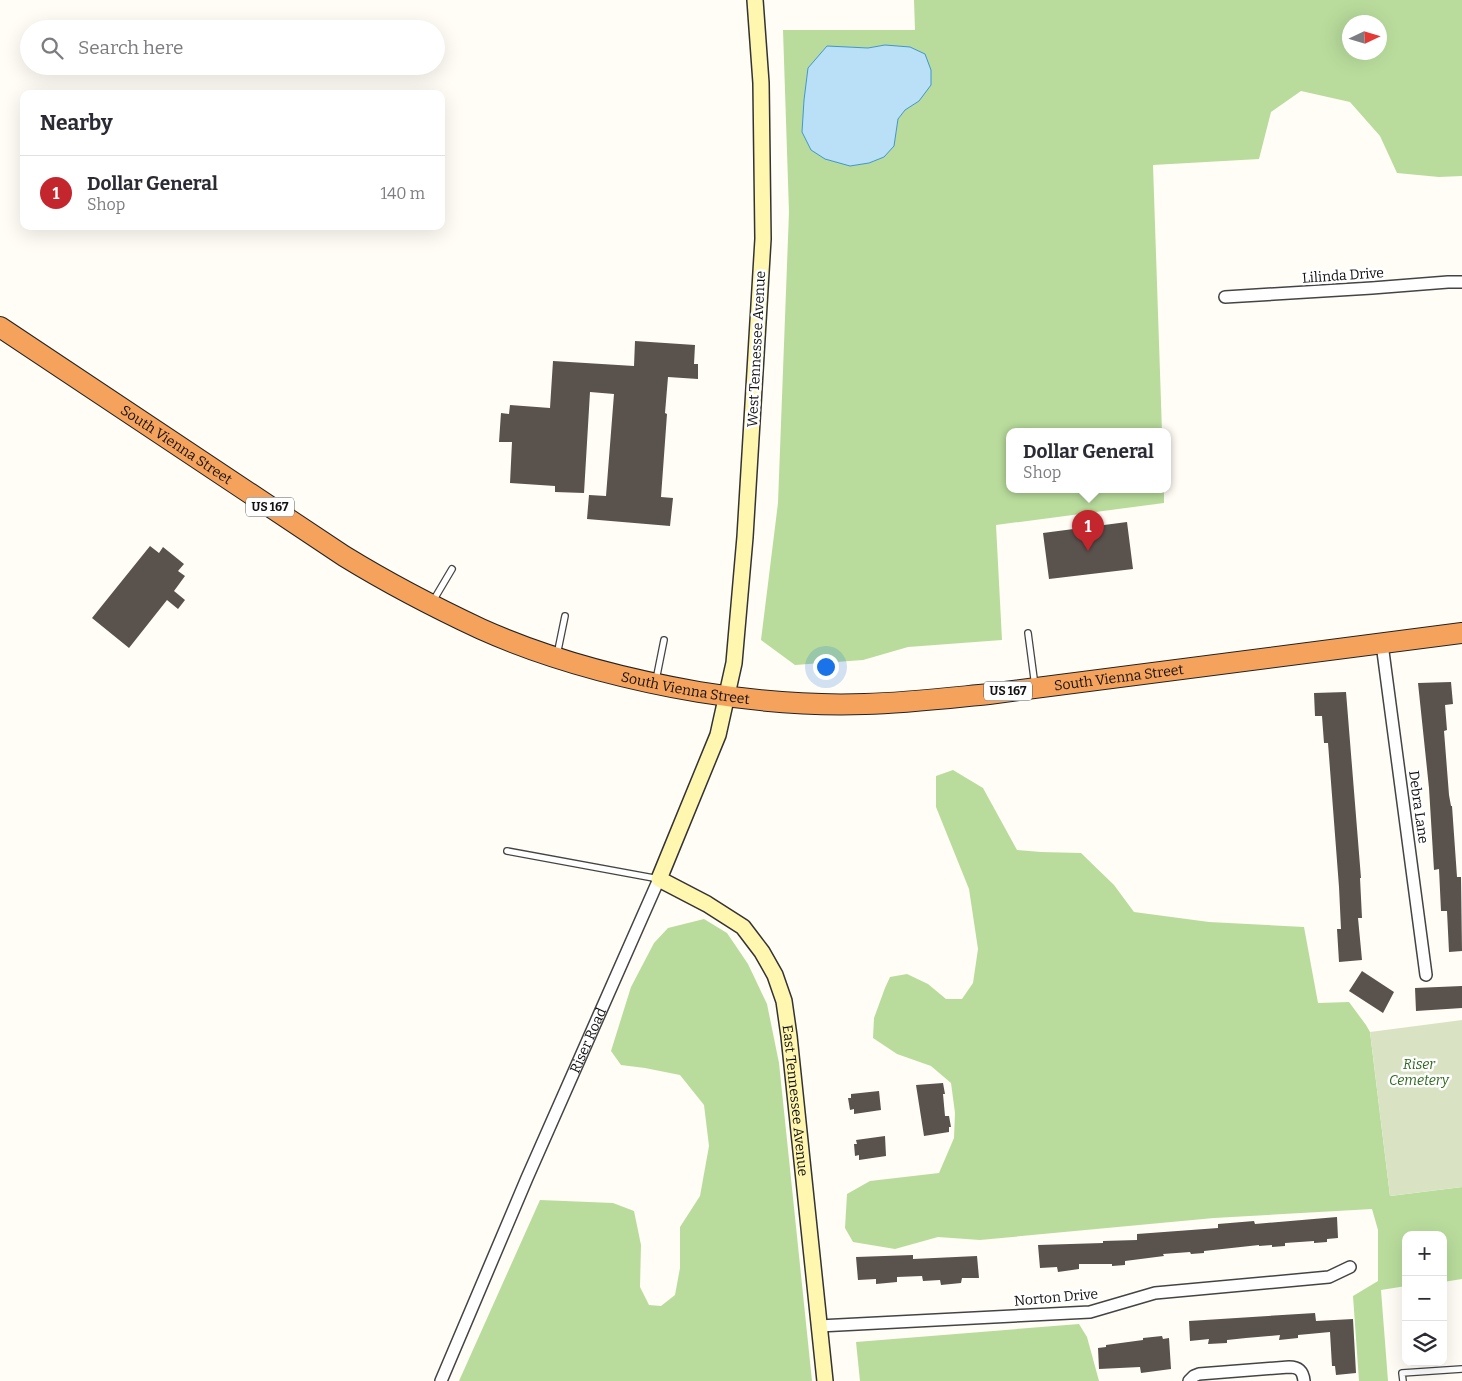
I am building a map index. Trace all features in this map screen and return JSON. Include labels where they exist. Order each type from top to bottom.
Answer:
[{"type":"highway","name":"South Vienna Street","points":[[0,327],[344,556],[382,579],[482,629],[557,657],[623,677],[656,684],[772,702],[865,704],[924,700],[1035,688],[1462,633]]},
{"type":"main road","name":"West Tennessee Avenue","points":[[727,696],[734,663],[745,537],[763,239],[761,83],[756,0]]},
{"type":"main road","name":"Riser Road","points":[[659,879],[718,736],[727,696]]},
{"type":"main road","name":"East Tennessee Avenue","points":[[659,879],[707,904],[743,927],[762,952],[775,975],[784,1001],[826,1381]]},
{"type":"street","name":"Lilinda Drive","points":[[1225,297],[1462,282]]},
{"type":"street","name":"Debra Lane","points":[[1382,644],[1426,975]]},
{"type":"street","name":"Riser Road","points":[[441,1381],[527,1178],[659,879]]},
{"type":"street","name":"Norton Drive","points":[[819,1326],[1090,1312],[1155,1293],[1329,1277],[1350,1267]]},
{"type":"street","points":[[1189,1381],[1199,1374],[1289,1367],[1300,1369],[1303,1372],[1304,1381]]},
{"type":"lane","points":[[431,605],[452,569]]},
{"type":"lane","points":[[557,657],[565,616]]},
{"type":"lane","points":[[1028,634],[1035,688]]},
{"type":"lane","points":[[656,684],[664,640]]},
{"type":"lane","points":[[507,851],[659,879]]},
{"type":"lane","points":[[1403,1381],[1402,1373],[1462,1369]]},
{"type":"green space","points":[[914,0],[1462,0],[1462,176],[1439,177],[1397,173],[1380,136],[1350,102],[1301,91],[1271,112],[1259,159],[1153,165],[1162,428],[1006,428],[1006,493],[1164,493],[1164,503],[996,525],[1002,640],[908,647],[863,660],[795,665],[761,640],[778,503],[789,212],[783,30],[915,30]],"holes":[[[885,45],[919,101],[905,110],[898,119],[896,133],[884,157],[869,163],[850,166],[802,132],[808,68],[850,47],[868,48]]]},
{"type":"green space","points":[[953,770],[983,788],[1017,850],[1081,853],[1114,885],[1134,912],[1209,922],[1304,927],[1318,1003],[1349,1002],[1370,1032],[1390,1196],[1462,1187],[1462,1279],[1447,1281],[1447,1231],[1402,1231],[1402,1287],[1381,1290],[1388,1381],[1359,1381],[1353,1296],[1378,1281],[1378,1230],[1372,1209],[1214,1218],[980,1240],[938,1237],[895,1249],[853,1242],[845,1228],[847,1194],[870,1181],[939,1173],[954,1138],[955,1113],[951,1083],[931,1066],[897,1054],[873,1038],[874,1018],[890,977],[907,974],[928,984],[946,999],[962,999],[973,983],[978,949],[969,889],[936,807],[936,776]]},
{"type":"green space","points":[[704,919],[727,933],[748,964],[767,1004],[779,1063],[812,1381],[459,1381],[540,1200],[613,1203],[634,1211],[641,1245],[640,1287],[649,1305],[661,1306],[675,1295],[680,1268],[680,1227],[700,1196],[709,1146],[704,1105],[680,1075],[621,1065],[611,1051],[631,987],[654,943],[668,928]]},
{"type":"green space","name":"Riser Cemetery","points":[[1462,1020],[1462,1187],[1390,1196],[1370,1032]]},
{"type":"green space","points":[[1079,1324],[1087,1337],[1099,1381],[860,1381],[856,1342]]},
{"type":"water","points":[[885,45],[910,47],[925,54],[931,70],[931,85],[919,101],[905,110],[898,119],[894,146],[884,157],[869,163],[850,166],[825,159],[811,150],[802,132],[808,68],[827,46],[868,48]]},
{"type":"building","points":[[635,341],[695,345],[694,364],[698,364],[698,379],[668,377],[661,497],[673,498],[670,526],[587,519],[589,495],[606,496],[614,394],[590,392],[584,493],[555,492],[555,486],[510,483],[512,442],[499,442],[501,413],[509,414],[510,405],[550,408],[553,361],[634,366]]},
{"type":"building","points":[[1127,522],[1133,569],[1049,579],[1043,533]]},
{"type":"building","points":[[150,546],[159,553],[163,547],[184,564],[178,571],[185,576],[174,591],[185,600],[178,609],[167,600],[129,648],[92,618]]},
{"type":"building","points":[[1451,682],[1453,704],[1445,705],[1447,730],[1444,731],[1457,877],[1461,877],[1462,951],[1449,952],[1447,911],[1441,911],[1439,869],[1434,870],[1429,788],[1418,683]]},
{"type":"building","points":[[1346,692],[1361,878],[1362,918],[1358,918],[1362,960],[1339,962],[1337,929],[1341,929],[1339,887],[1328,743],[1324,743],[1322,716],[1315,716],[1314,693]]},
{"type":"building","points":[[1362,971],[1394,992],[1383,1013],[1349,991]]},
{"type":"building","points":[[1462,986],[1462,1008],[1416,1011],[1415,988]]},
{"type":"building","points":[[943,1083],[945,1116],[949,1116],[951,1127],[949,1127],[949,1132],[924,1136],[916,1085]]},
{"type":"building","points":[[879,1091],[881,1110],[854,1114],[854,1109],[850,1110],[848,1098],[851,1098],[851,1094]]},
{"type":"building","points":[[885,1136],[886,1156],[859,1160],[859,1155],[855,1156],[854,1144],[857,1144],[856,1140]]},
{"type":"building","points":[[1337,1217],[1338,1238],[1327,1239],[1327,1242],[1285,1243],[1285,1246],[1259,1245],[1204,1251],[1204,1253],[1163,1254],[1164,1256],[1125,1261],[1125,1265],[1079,1264],[1079,1269],[1058,1272],[1057,1267],[1040,1268],[1038,1245],[1137,1240],[1137,1234],[1218,1228],[1218,1224],[1254,1221],[1255,1224]]},
{"type":"building","points":[[913,1255],[913,1259],[977,1256],[979,1278],[962,1278],[961,1283],[941,1285],[940,1280],[923,1281],[922,1276],[897,1277],[897,1282],[876,1284],[876,1279],[858,1280],[856,1257]]},
{"type":"building","points":[[1315,1313],[1316,1321],[1353,1319],[1356,1373],[1336,1375],[1335,1366],[1332,1366],[1330,1332],[1298,1335],[1298,1338],[1279,1340],[1280,1335],[1227,1340],[1227,1343],[1208,1344],[1209,1339],[1190,1341],[1189,1321]]},
{"type":"building","points":[[1162,1336],[1163,1339],[1169,1338],[1171,1369],[1141,1373],[1140,1367],[1099,1369],[1098,1348],[1106,1347],[1106,1345],[1143,1340],[1143,1338]]},
{"type":"place","name":"Dollar General","points":[[1088,551]]}]
